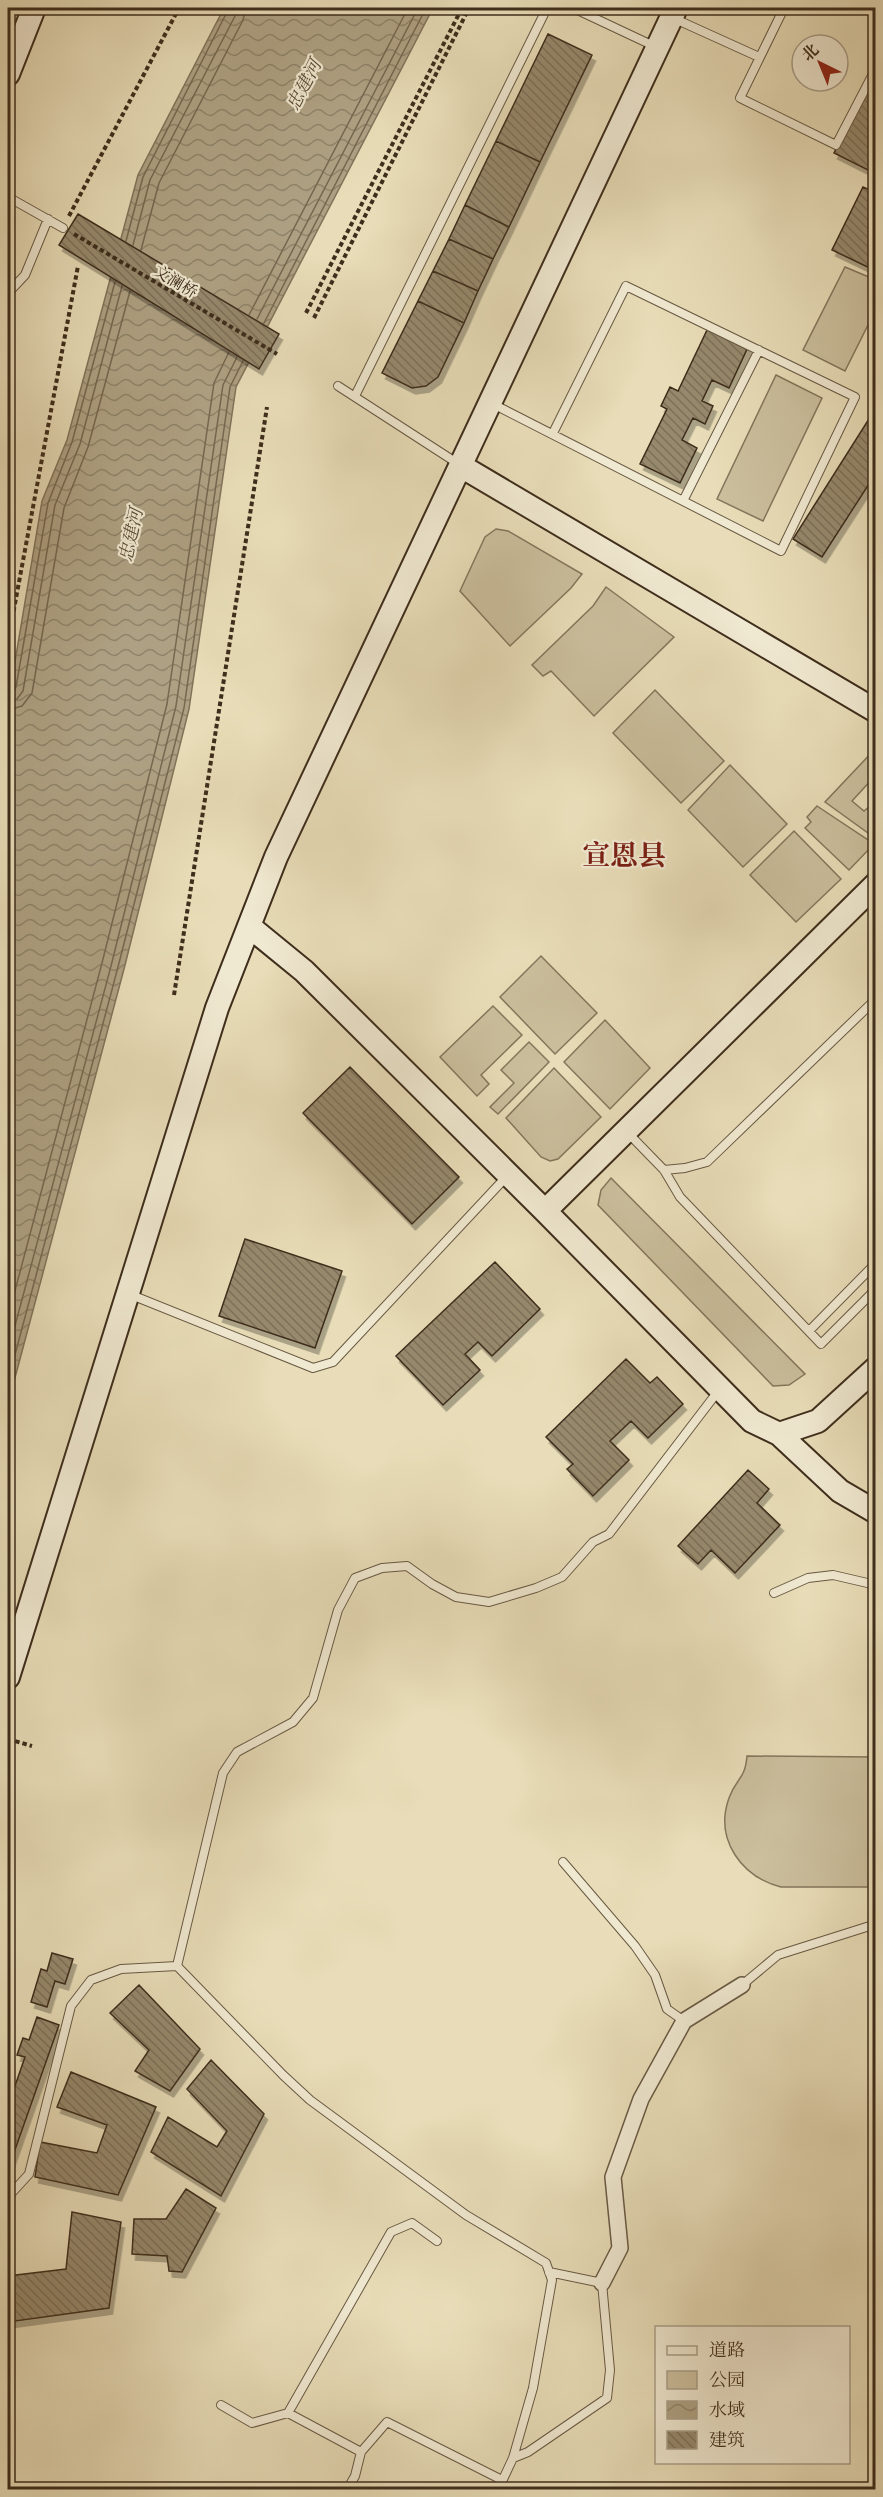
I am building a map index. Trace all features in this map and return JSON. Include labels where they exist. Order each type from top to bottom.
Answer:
[{"type":"street","points":[[8,74],[34,8]]},
{"type":"street","points":[[8,1677],[217,1008],[276,857],[674,12]]},
{"type":"street","points":[[461,466],[876,711]]},
{"type":"street","points":[[545,1210],[875,885]]},
{"type":"street","points":[[249,926],[304,971],[545,1210],[752,1421],[778,1434],[840,1491],[876,1512]]},
{"type":"street","points":[[778,1434],[818,1421],[876,1368]]},
{"type":"street","points":[[602,2283],[620,2248],[613,2177],[641,2099],[684,2021],[742,1985]]},
{"type":"lane","points":[[355,396],[547,8]]},
{"type":"lane","points":[[573,8],[657,48]]},
{"type":"lane","points":[[784,8],[740,98],[836,145],[876,68]]},
{"type":"lane","points":[[674,12],[759,57]]},
{"type":"lane","points":[[8,196],[63,228]]},
{"type":"lane","points":[[8,293],[25,275],[48,219]]},
{"type":"lane","points":[[490,402],[781,551],[855,397],[626,286],[553,434]]},
{"type":"lane","points":[[683,501],[759,350]]},
{"type":"lane","points":[[338,386],[461,466]]},
{"type":"lane","points":[[664,1170],[685,1168],[707,1162],[876,999]]},
{"type":"lane","points":[[626,1131],[664,1170],[680,1197],[821,1344],[876,1289]]},
{"type":"lane","points":[[128,1294],[313,1368],[333,1362],[508,1174]]},
{"type":"lane","points":[[809,1330],[876,1263]]},
{"type":"lane","points":[[177,1966],[223,1773],[237,1752],[293,1722],[313,1698],[338,1610],[356,1578],[382,1568],[407,1566],[432,1584],[456,1597],[489,1602],[536,1588],[562,1577],[592,1542],[609,1534],[719,1388]]},
{"type":"lane","points":[[774,1593],[808,1578],[833,1575],[876,1585]]},
{"type":"lane","points":[[563,1862],[635,1946],[655,1975],[667,2009],[684,2021]]},
{"type":"lane","points":[[742,1985],[778,1955],[876,1924]]},
{"type":"lane","points":[[8,2197],[29,2174],[71,2006],[91,1980],[121,1969],[177,1966],[310,2100],[466,2215],[546,2263],[552,2280],[533,2388],[513,2458],[498,2490]]},
{"type":"lane","points":[[288,2413],[391,2232],[412,2223],[437,2241]]},
{"type":"lane","points":[[513,2458],[528,2452],[607,2398],[610,2370],[602,2283],[549,2272]]},
{"type":"lane","points":[[221,2405],[252,2423],[288,2413],[361,2452]]},
{"type":"lane","points":[[347,2490],[355,2476],[361,2452],[387,2422],[502,2480]]},
{"type":"path","points":[[63,228],[179,8]]},
{"type":"path","points":[[306,313],[462,8]]},
{"type":"path","points":[[314,318],[469,8]]},
{"type":"path","name":"文澜桥","points":[[63,228],[277,354]]},
{"type":"path","points":[[8,641],[78,266]]},
{"type":"path","points":[[174,995],[267,407]]},
{"type":"path","points":[[8,1739],[32,1746]]},
{"type":"green space","points":[[845,267],[876,280],[875,311],[845,371],[803,350]]},
{"type":"green space","points":[[776,375],[822,398],[763,521],[717,499]]},
{"type":"green space","points":[[496,529],[508,531],[582,574],[571,588],[510,646],[460,591],[485,537]]},
{"type":"green space","points":[[606,587],[674,637],[594,716],[551,671],[543,676],[532,665],[593,606]]},
{"type":"green space","points":[[655,690],[724,761],[681,803],[613,733]]},
{"type":"green space","points":[[875,749],[875,776],[852,801],[864,811],[875,802],[875,838],[825,802]]},
{"type":"green space","points":[[730,765],[787,824],[743,867],[688,810]]},
{"type":"green space","points":[[817,806],[874,844],[849,870],[805,828],[811,822],[807,817]]},
{"type":"green space","points":[[794,831],[841,879],[796,922],[750,875]]},
{"type":"green space","points":[[541,956],[597,1013],[555,1054],[500,997]]},
{"type":"green space","points":[[493,1006],[522,1035],[481,1075],[489,1084],[477,1096],[440,1057]]},
{"type":"green space","points":[[605,1020],[650,1068],[610,1109],[564,1062]]},
{"type":"green space","points":[[529,1042],[549,1062],[498,1114],[490,1107],[514,1083],[501,1070]]},
{"type":"green space","points":[[554,1068],[601,1117],[558,1159],[550,1161],[541,1157],[506,1118]]},
{"type":"green space","points":[[611,1178],[805,1374],[789,1385],[773,1386],[598,1205],[601,1190]]},
{"type":"green space","points":[[747,1756],[875,1757],[875,1887],[781,1887],[754,1875],[743,1866],[729,1842],[725,1828],[725,1813],[732,1791],[744,1770]]},
{"type":"water","name":"忠建河","points":[[224,8],[433,8],[236,387],[189,709],[124,969],[8,1404],[8,703],[42,501],[67,440],[138,175]]},
{"type":"building","points":[[548,34],[592,55],[540,162],[496,141]]},
{"type":"building","points":[[876,76],[876,174],[834,153]]},
{"type":"building","points":[[496,141],[540,162],[509,227],[465,205]]},
{"type":"building","points":[[863,187],[876,193],[876,271],[832,250]]},
{"type":"building","points":[[465,205],[509,227],[493,259],[449,239]]},
{"type":"building","points":[[78,214],[279,334],[259,369],[59,245]]},
{"type":"building","points":[[449,239],[493,259],[478,291],[433,271]]},
{"type":"building","points":[[433,271],[478,291],[464,323],[418,301]]},
{"type":"building","points":[[418,301],[464,323],[438,377],[426,386],[412,388],[382,373]]},
{"type":"building","points":[[708,328],[748,347],[729,388],[712,380],[702,401],[713,406],[705,424],[693,418],[682,440],[697,448],[680,483],[640,464],[667,409],[661,406],[670,387],[678,391]]},
{"type":"building","points":[[874,411],[876,473],[822,557],[793,539]]},
{"type":"building","points":[[350,1067],[459,1177],[412,1224],[303,1113]]},
{"type":"building","points":[[245,1239],[342,1271],[315,1348],[219,1316]]},
{"type":"building","points":[[495,1262],[540,1309],[492,1356],[478,1342],[465,1354],[480,1370],[443,1405],[396,1356]]},
{"type":"building","points":[[626,1359],[650,1383],[657,1377],[683,1404],[648,1438],[631,1421],[610,1441],[629,1460],[593,1496],[567,1469],[573,1464],[546,1437]]},
{"type":"building","points":[[748,1470],[769,1489],[757,1503],[780,1525],[735,1573],[711,1550],[698,1564],[678,1546]]},
{"type":"building","points":[[52,1953],[73,1959],[65,1984],[55,1981],[47,2007],[31,2002],[41,1969],[47,1971]]},
{"type":"building","points":[[139,1985],[200,2049],[170,2091],[135,2071],[149,2050],[110,2013]]},
{"type":"building","points":[[37,2017],[59,2025],[10,2164],[8,2163],[8,2106],[25,2057],[17,2055],[23,2038],[29,2040]]},
{"type":"building","points":[[211,2060],[264,2114],[221,2196],[151,2152],[168,2117],[217,2147],[227,2131],[187,2089]]},
{"type":"building","points":[[71,2072],[156,2107],[118,2195],[35,2177],[40,2142],[97,2153],[107,2125],[57,2107]]},
{"type":"building","points":[[186,2189],[216,2208],[182,2272],[169,2271],[167,2256],[132,2254],[134,2219],[166,2219]]},
{"type":"building","points":[[72,2212],[121,2222],[109,2308],[8,2322],[8,2276],[66,2269]]},
{"type":"district","name":"宣恩县","points":[[624,855]]}]
